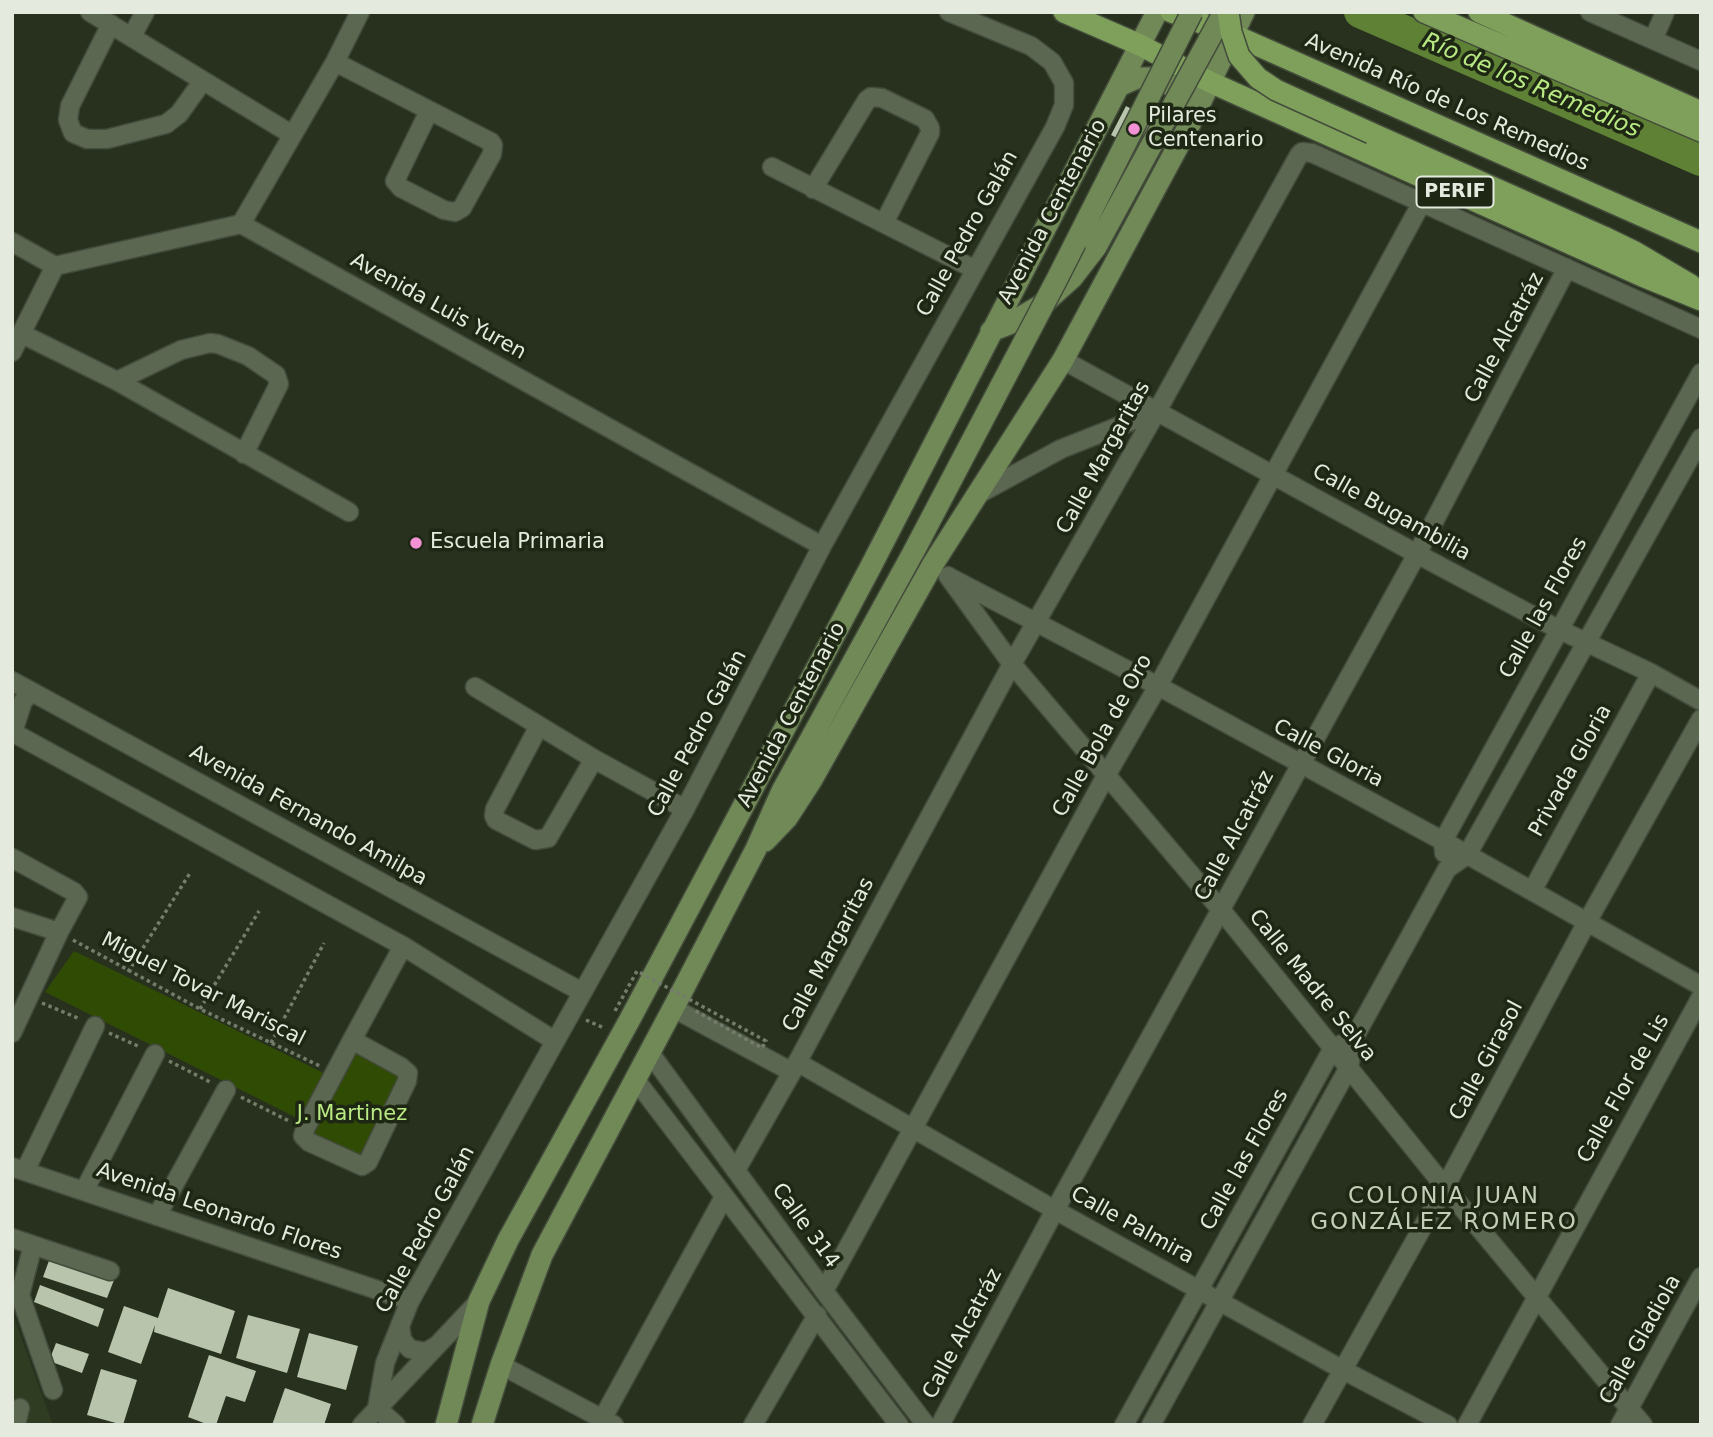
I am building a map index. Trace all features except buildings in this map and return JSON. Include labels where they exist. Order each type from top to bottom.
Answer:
[{"type":"highway","name":"PERIF","points":[[1063,12],[1140,45],[1210,82],[1701,300]]},
{"type":"highway","name":"Avenida Río de Los Remedios","points":[[1169,12],[1234,35],[1701,242]]},
{"type":"highway","points":[[1168,58],[1169,12]]},
{"type":"highway","points":[[1226,12],[1239,56],[1258,79],[1276,90],[1625,247],[1701,292]]},
{"type":"highway","points":[[1424,12],[1701,131]]},
{"type":"highway","points":[[1479,12],[1701,112]]},
{"type":"main road","name":"Avenida Centenario","points":[[446,1425],[479,1301],[508,1240],[621,1035],[870,568],[1157,12]]},
{"type":"main road","name":"Avenida Centenario","points":[[482,1425],[501,1364],[542,1255],[650,1053],[684,1009],[782,791],[914,551],[1057,279],[1192,12]]},
{"type":"main road","points":[[991,331],[1027,314],[1058,292],[1085,263],[1226,12]]},
{"type":"main road","points":[[1234,35],[1244,12]]},
{"type":"main road","name":"Avenida Centenario","points":[[756,849],[787,818],[941,570],[975,496],[1063,360],[1191,122],[1234,35]]},
{"type":"main road","points":[[1119,86],[1146,77],[1166,81],[1181,94],[1190,111],[1191,122]]},
{"type":"street","points":[[90,12],[291,134]]},
{"type":"street","points":[[132,36],[145,12]]},
{"type":"street","points":[[12,242],[55,266],[241,224],[335,62],[360,12]]},
{"type":"street","name":"Calle Pedro Galán","points":[[377,1408],[385,1363],[410,1301],[685,809],[822,546],[1055,127],[1064,105],[1064,83],[1052,62],[1031,46],[949,12]]},
{"type":"street","points":[[1590,12],[1701,61]]},
{"type":"street","points":[[1654,38],[1665,12]]},
{"type":"street","points":[[111,23],[69,106],[68,120],[73,133],[87,139],[107,139],[166,124],[179,114],[202,82]]},
{"type":"street","points":[[335,62],[487,139],[493,145],[492,154],[462,208],[454,212],[444,210],[401,188],[395,181],[397,172],[429,111]]},
{"type":"street","points":[[813,189],[867,100],[871,97],[882,98],[925,119],[930,128],[930,133],[884,223]]},
{"type":"street","name":"Calle Margaritas","points":[[736,1170],[1012,664],[1302,152],[1312,153],[1701,329]]},
{"type":"street","points":[[772,167],[974,270]]},
{"type":"street","name":"Calle Bola de Oro","points":[[824,1291],[1421,204]]},
{"type":"street","name":"Avenida Luis Yuren","points":[[241,224],[822,546]]},
{"type":"street","points":[[12,352],[55,266]]},
{"type":"street","name":"Calle Alcatráz","points":[[940,1425],[1055,1210],[1417,554],[1567,268]]},
{"type":"street","points":[[22,334],[117,381],[349,512]]},
{"type":"street","points":[[117,381],[181,350],[210,343],[248,356],[276,375],[279,384],[244,454]]},
{"type":"street","name":"Calle Bugambilia","points":[[1063,360],[1417,554],[1701,701]]},
{"type":"street","name":"Calle las Flores","points":[[1443,841],[1701,373]]},
{"type":"street","points":[[975,496],[1061,449],[1157,411]]},
{"type":"street","points":[[1152,1425],[1349,1067],[1354,1038],[1447,869],[1467,855],[1701,438]]},
{"type":"street","name":"Calle Gloria","points":[[941,570],[1443,841],[1701,986]]},
{"type":"street","name":"Calle Madre Selva","points":[[941,570],[1012,664],[1222,911],[1445,1187],[1643,1425]]},
{"type":"street","name":"Privada Gloria","points":[[1532,891],[1651,673]]},
{"type":"street","name":"Avenida Fernando Amilpa","points":[[12,681],[582,992]]},
{"type":"street","points":[[475,687],[594,759],[685,809]]},
{"type":"street","points":[[32,692],[23,701],[13,732],[403,946],[555,1041]]},
{"type":"street","name":"Calle Girasol","points":[[1312,1425],[1701,719]]},
{"type":"street","points":[[539,726],[495,809],[496,820],[536,840],[548,838],[594,759]]},
{"type":"street","points":[[1443,841],[1447,869]]},
{"type":"street","points":[[12,858],[77,894],[77,902],[59,932],[13,1030]]},
{"type":"street","points":[[12,917],[59,932]]},
{"type":"street","points":[[352,1040],[408,1073],[407,1081],[368,1162],[362,1166],[309,1142],[303,1136],[352,1040],[403,946]]},
{"type":"street","name":"Calle Flor de Lis","points":[[1467,1425],[1701,997]]},
{"type":"street","name":"Calle Palmira","points":[[684,1009],[913,1128],[1343,1370],[1448,1425]]},
{"type":"street","points":[[19,1169],[94,1026]]},
{"type":"street","points":[[1333,1048],[1354,1038]]},
{"type":"street","name":"Calle las Flores","points":[[1124,1425],[1333,1048]]},
{"type":"street","name":"Calle 314","points":[[650,1053],[926,1425]]},
{"type":"street","points":[[84,1191],[155,1054]]},
{"type":"street","points":[[635,1079],[899,1425]]},
{"type":"street","points":[[156,1216],[226,1090]]},
{"type":"street","name":"Avenida Leonardo Flores","points":[[19,1169],[410,1301]]},
{"type":"street","points":[[501,1364],[605,1423],[724,1197]]},
{"type":"street","points":[[12,1238],[110,1271]]},
{"type":"street","points":[[33,1245],[20,1295],[53,1390]]},
{"type":"street","name":"Calle Gladiola","points":[[1620,1425],[1701,1277]]},
{"type":"street","points":[[362,1425],[479,1301]]},
{"type":"street","points":[[753,1425],[817,1315]]},
{"type":"street","points":[[400,1325],[402,1340],[410,1349],[426,1352],[436,1346]]},
{"type":"street","points":[[377,1408],[396,1425]]},
{"type":"path","points":[[128,972],[190,873]]},
{"type":"path","points":[[200,1009],[259,911]]},
{"type":"path","name":"Miguel Tovar Mariscal","points":[[59,932],[200,1009],[335,1073]]},
{"type":"path","points":[[271,1043],[324,943]]},
{"type":"path","points":[[615,1012],[637,971],[766,1041],[762,1048],[684,1009]]},
{"type":"path","points":[[571,1013],[621,1035]]},
{"type":"shaded area","points":[[12,1312],[53,1425],[12,1425]]},
{"type":"green space","name":"J. Martinez","points":[[74,951],[338,1080],[358,1046],[413,1078],[367,1165],[310,1132],[313,1126],[45,992]]},
{"type":"waterway","name":"Río de los Remedios","points":[[1360,12],[1701,160]]},
{"type":"place","name":"Pilares Centenario","points":[[1134,129]]},
{"type":"place","name":"Escuela Primaria","points":[[416,543]]},
{"type":"district","name":"COLONIA JUAN GONZÁLEZ ROMERO","points":[[1444,1210]]}]
